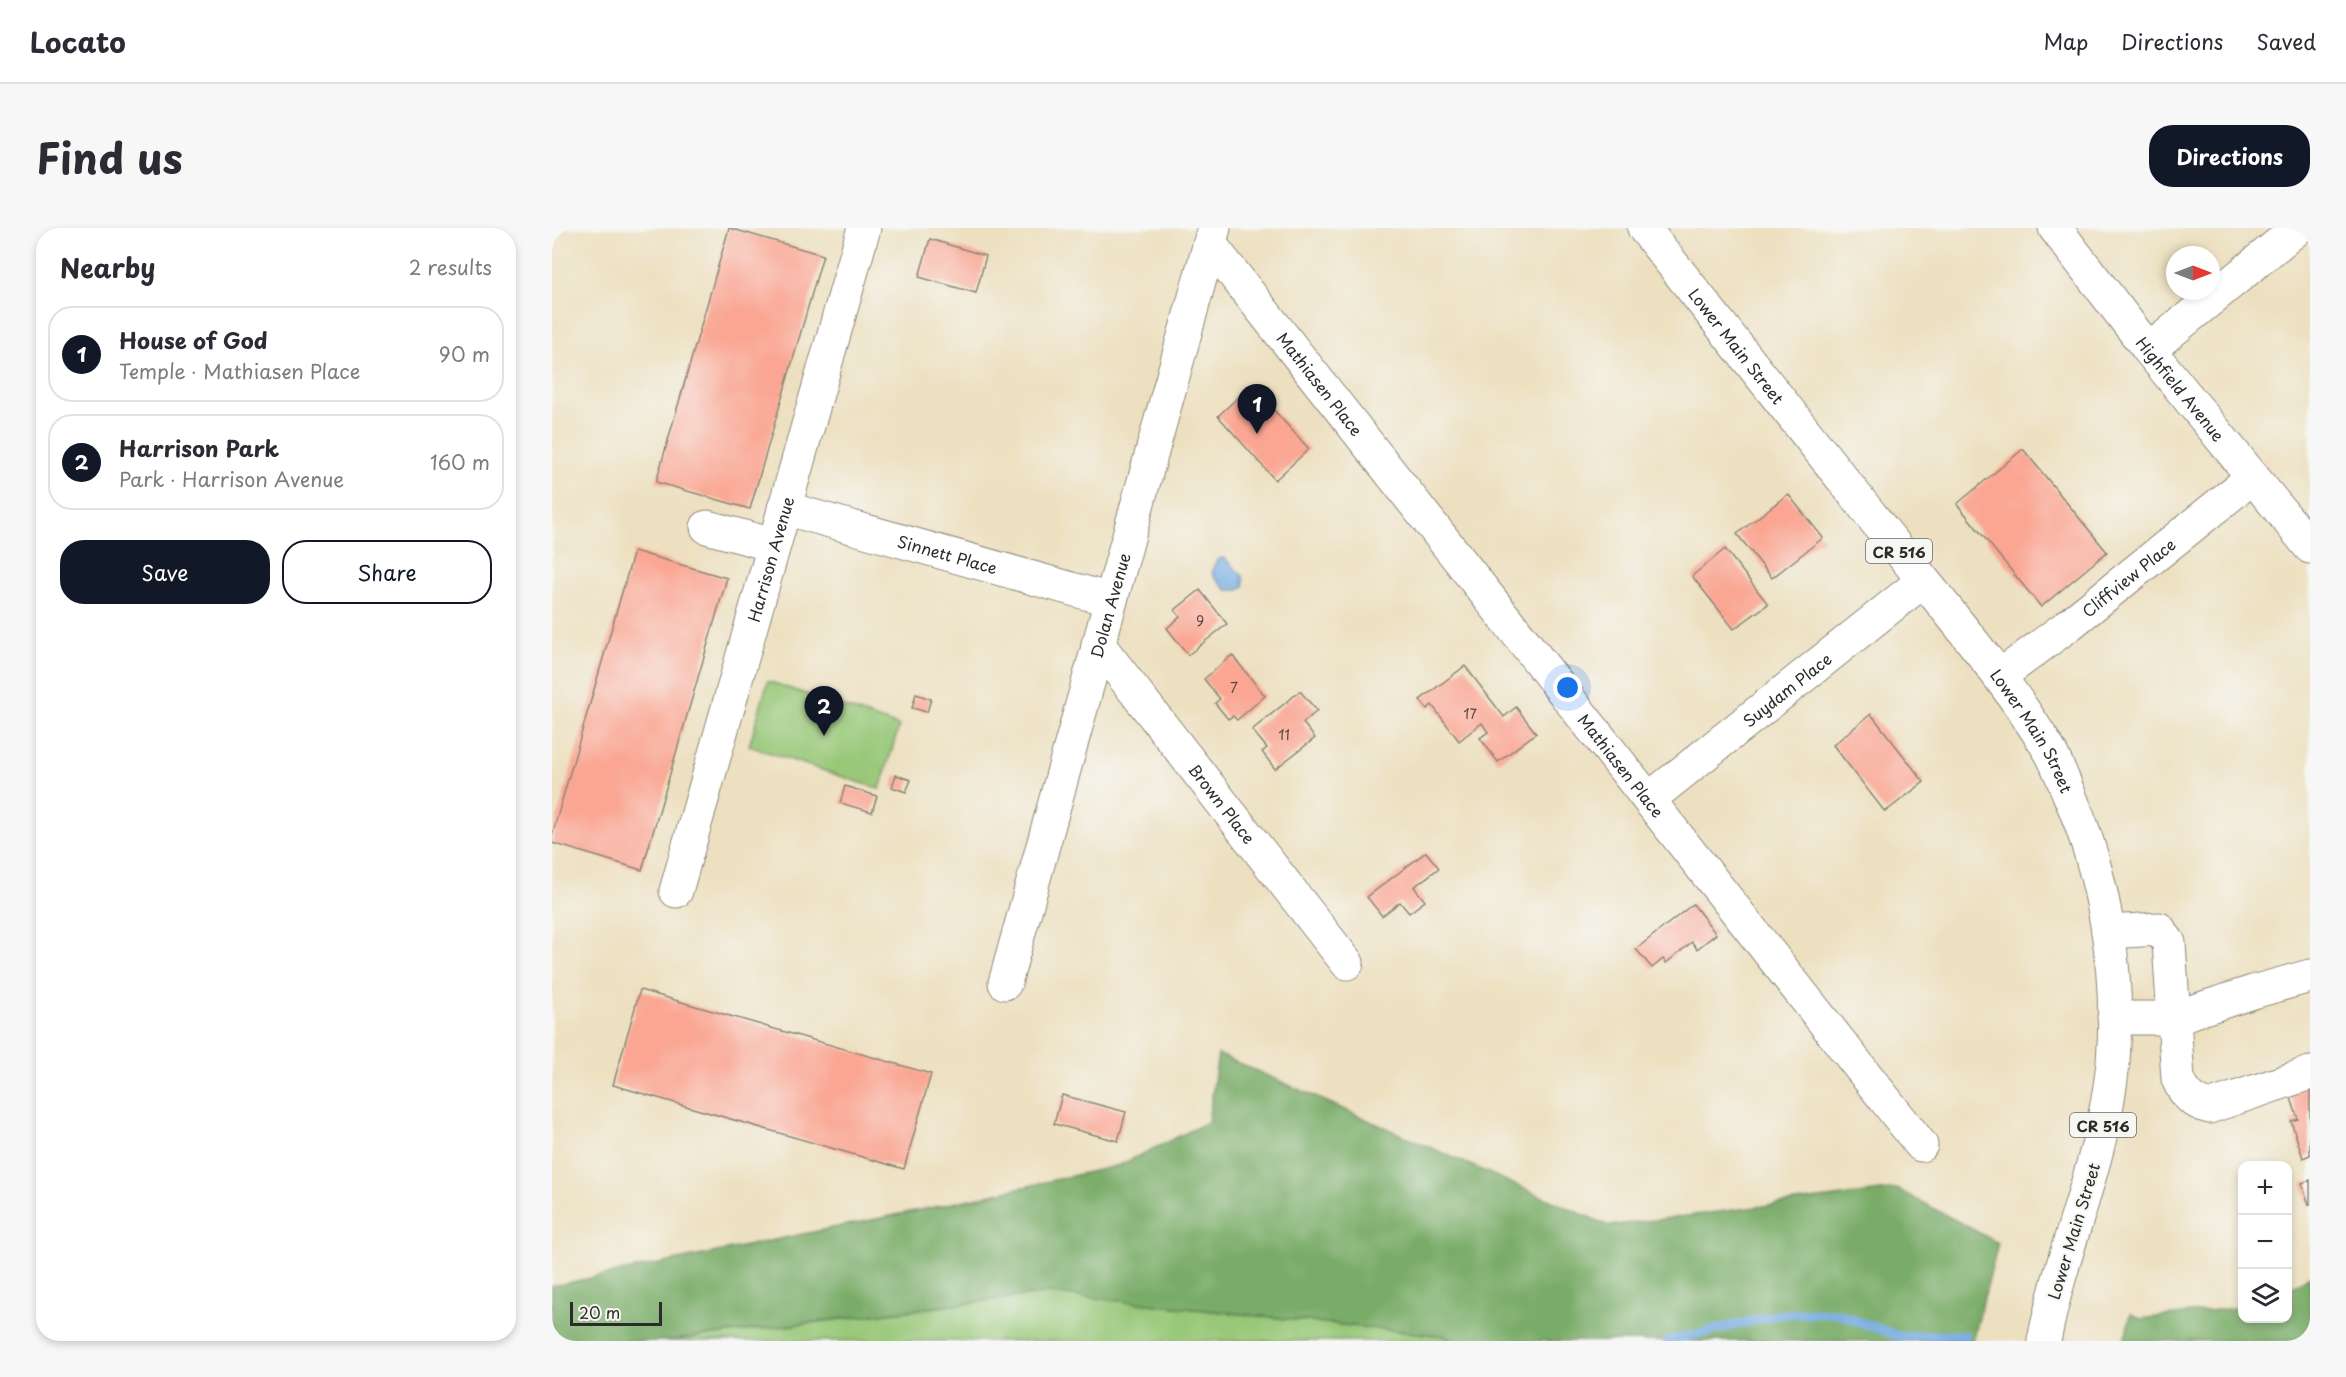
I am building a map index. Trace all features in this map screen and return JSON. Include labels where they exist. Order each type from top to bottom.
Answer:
[{"type":"street","name":"Harrison Avenue","points":[[676,891],[864,228]]},
{"type":"street","name":"Lower Main Street","points":[[1644,228],[2000,676],[2052,756],[2082,825],[2095,866],[2108,932],[2114,1018],[2113,1063],[2102,1128],[2089,1181],[2051,1303],[2044,1341]]},
{"type":"street","name":"Highfield Avenue","points":[[2055,228],[2149,350],[2310,547]]},
{"type":"street","points":[[2149,350],[2298,228]]},
{"type":"street","name":"Dolan Avenue","points":[[1005,983],[1212,236]]},
{"type":"street","name":"Mathiasen Place","points":[[1212,236],[1921,1145]]},
{"type":"street","name":"Cliffview Place","points":[[2000,676],[2070,624],[2253,477]]},
{"type":"street","name":"Sinnett Place","points":[[784,508],[1111,600]]},
{"type":"street","points":[[707,527],[773,545]]},
{"type":"street","name":"Suydam Place","points":[[1649,799],[1923,581]]},
{"type":"street","name":"Brown Place","points":[[1098,644],[1347,963]]},
{"type":"street","points":[[2108,932],[2159,929],[2169,943],[2178,1079],[2184,1093],[2194,1103],[2209,1107],[2310,1074]]},
{"type":"street","points":[[2114,1018],[2174,1018],[2310,976]]},
{"type":"green space","points":[[768,681],[899,726],[880,789],[749,746]]},
{"type":"green space","points":[[1218,1054],[1609,1226],[1897,1189],[1998,1243],[1973,1341],[1455,1341],[1444,1336],[1048,1293],[664,1341],[552,1341],[552,1286],[944,1205],[1120,1165],[1208,1122]]},
{"type":"green space","points":[[2310,1276],[2310,1341],[2124,1341],[2131,1314],[2140,1319],[2238,1307],[2238,1323],[2292,1323],[2292,1287]]},
{"type":"green space","points":[[1048,1293],[1444,1336],[1455,1341],[664,1341]]},
{"type":"water","points":[[1224,558],[1243,576],[1244,586],[1239,590],[1227,590],[1213,576],[1212,570],[1218,559]]},
{"type":"building","points":[[729,228],[823,255],[750,509],[656,482]]},
{"type":"building","points":[[930,239],[986,256],[976,293],[919,277]]},
{"type":"building","points":[[1251,385],[1309,449],[1275,480],[1218,416]]},
{"type":"building","points":[[2023,449],[2107,552],[2041,607],[1957,504]]},
{"type":"building","points":[[1788,494],[1823,538],[1772,578],[1737,534]]},
{"type":"building","points":[[1725,549],[1768,604],[1734,629],[1692,576]]},
{"type":"building","points":[[634,551],[727,578],[642,870],[552,843],[552,835]]},
{"type":"building","points":[[1200,590],[1227,624],[1188,655],[1167,628],[1180,617],[1175,610]]},
{"type":"building","points":[[1232,655],[1265,696],[1237,720],[1233,716],[1228,719],[1215,703],[1220,699],[1204,679]]},
{"type":"building","points":[[1465,666],[1504,717],[1516,707],[1536,733],[1498,762],[1480,738],[1488,732],[1482,723],[1459,741],[1432,705],[1427,709],[1420,700]]},
{"type":"building","points":[[1300,691],[1317,711],[1303,723],[1315,738],[1275,769],[1262,752],[1267,748],[1252,730]]},
{"type":"building","points":[[916,694],[931,699],[927,712],[912,708]]},
{"type":"building","points":[[1871,714],[1924,782],[1885,812],[1833,745]]},
{"type":"building","points":[[896,775],[911,780],[906,792],[892,787]]},
{"type":"building","points":[[845,786],[877,796],[872,812],[840,803]]},
{"type":"building","points":[[1426,852],[1439,868],[1414,887],[1425,901],[1409,913],[1400,902],[1382,916],[1367,897]]},
{"type":"building","points":[[1693,904],[1716,934],[1697,949],[1692,942],[1666,963],[1663,959],[1652,968],[1636,949]]},
{"type":"building","points":[[640,990],[931,1074],[904,1169],[613,1085]]},
{"type":"building","points":[[2310,1085],[2310,1155],[2303,1158],[2291,1121],[2298,1119],[2289,1092]]},
{"type":"building","points":[[1062,1095],[1126,1112],[1118,1141],[1054,1124]]},
{"type":"building","points":[[2310,1180],[2310,1205],[2309,1205],[2302,1183]]},
{"type":"waterway","points":[[1667,1341],[1782,1314],[1836,1313],[1898,1336],[1965,1335]]},
{"type":"place","name":"House of God","points":[[1257,434]]},
{"type":"place","name":"Harrison Park","points":[[824,736]]}]
